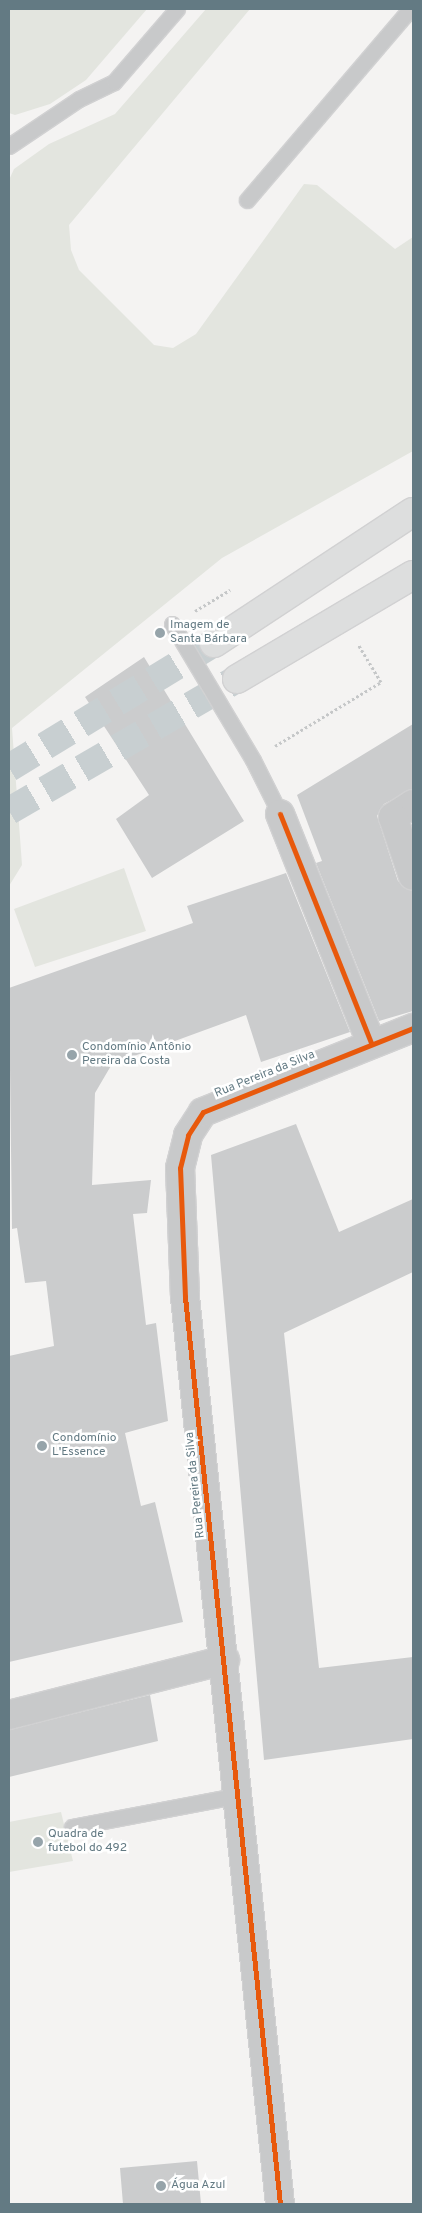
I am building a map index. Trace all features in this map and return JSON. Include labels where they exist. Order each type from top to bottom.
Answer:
[{"type":"main road","points":[[214,643],[413,512]]},
{"type":"main road","points":[[237,679],[341,615],[413,574]]},
{"type":"street","points":[[413,804],[392,817],[413,876]]},
{"type":"street","points":[[280,814],[371,1043]]},
{"type":"street","name":"Rua Pereira da Silva","points":[[280,2204],[240,1795],[185,1297],[180,1168],[188,1134],[203,1112],[371,1043],[413,1028]]},
{"type":"street","points":[[9,1715],[225,1660]]},
{"type":"lane","points":[[9,146],[79,99],[114,82],[177,9]]},
{"type":"lane","points":[[247,200],[410,9]]},
{"type":"lane","points":[[172,624],[253,760],[280,814]]},
{"type":"lane","points":[[72,1827],[240,1795]]},
{"type":"path","points":[[253,760],[381,682],[341,615]]},
{"type":"shaded area","points":[[9,9],[147,9],[86,80],[50,104],[15,115],[9,113]]},
{"type":"shaded area","points":[[206,9],[250,9],[69,225],[71,250],[79,270],[154,345],[173,348],[196,334],[304,184],[317,185],[395,249],[413,237],[413,451],[222,558],[12,728],[22,865],[9,886],[9,180],[14,169],[49,144],[115,114]]},
{"type":"shaded area","points":[[124,868],[146,931],[35,967],[14,909]]},
{"type":"shaded area","name":"Quadra de futebol do 492","points":[[61,1812],[73,1861],[9,1872],[9,1822]]},
{"type":"building","points":[[144,657],[244,821],[152,878],[116,819],[149,795],[85,697]]},
{"type":"building","points":[[413,724],[413,789],[384,804],[377,816],[398,881],[413,891],[413,1011],[379,1021],[316,863],[322,861],[297,795]]},
{"type":"building","points":[[286,873],[350,1032],[261,1062],[246,1015],[112,1064],[95,1093],[92,1185],[151,1180],[147,1213],[133,1214],[146,1325],[156,1323],[168,1421],[125,1433],[141,1506],[155,1502],[183,1622],[9,1662],[9,1356],[54,1346],[46,1281],[25,1283],[17,1228],[12,1229],[9,988],[193,923],[187,906]]},
{"type":"building","points":[[296,1124],[339,1232],[413,1199],[413,1272],[284,1333],[319,1668],[413,1657],[413,1739],[264,1760],[211,1155]]},
{"type":"building","points":[[150,1695],[158,1741],[9,1777],[9,1730]]},
{"type":"building","name":"Água Azul","points":[[197,2161],[201,2204],[123,2204],[120,2168]]},
{"type":"tunnel","points":[[9,768],[214,643]]},
{"type":"tunnel","points":[[9,811],[237,679]]},
{"type":"cycle path","points":[[280,814],[371,1043]]},
{"type":"cycle path","points":[[280,2204],[185,1297],[180,1168],[188,1135],[203,1112],[413,1028]]},
{"type":"place","name":"Imagem de Santa Bárbara","points":[[160,633]]},
{"type":"place","name":"Condomínio Antônio Pereira da Costa","points":[[72,1055]]},
{"type":"place","name":"Condomínio L'Essence","points":[[42,1446]]},
{"type":"place","name":"Quadra de futebol do 492","points":[[38,1842]]},
{"type":"place","name":"Água Azul","points":[[161,2186]]}]
